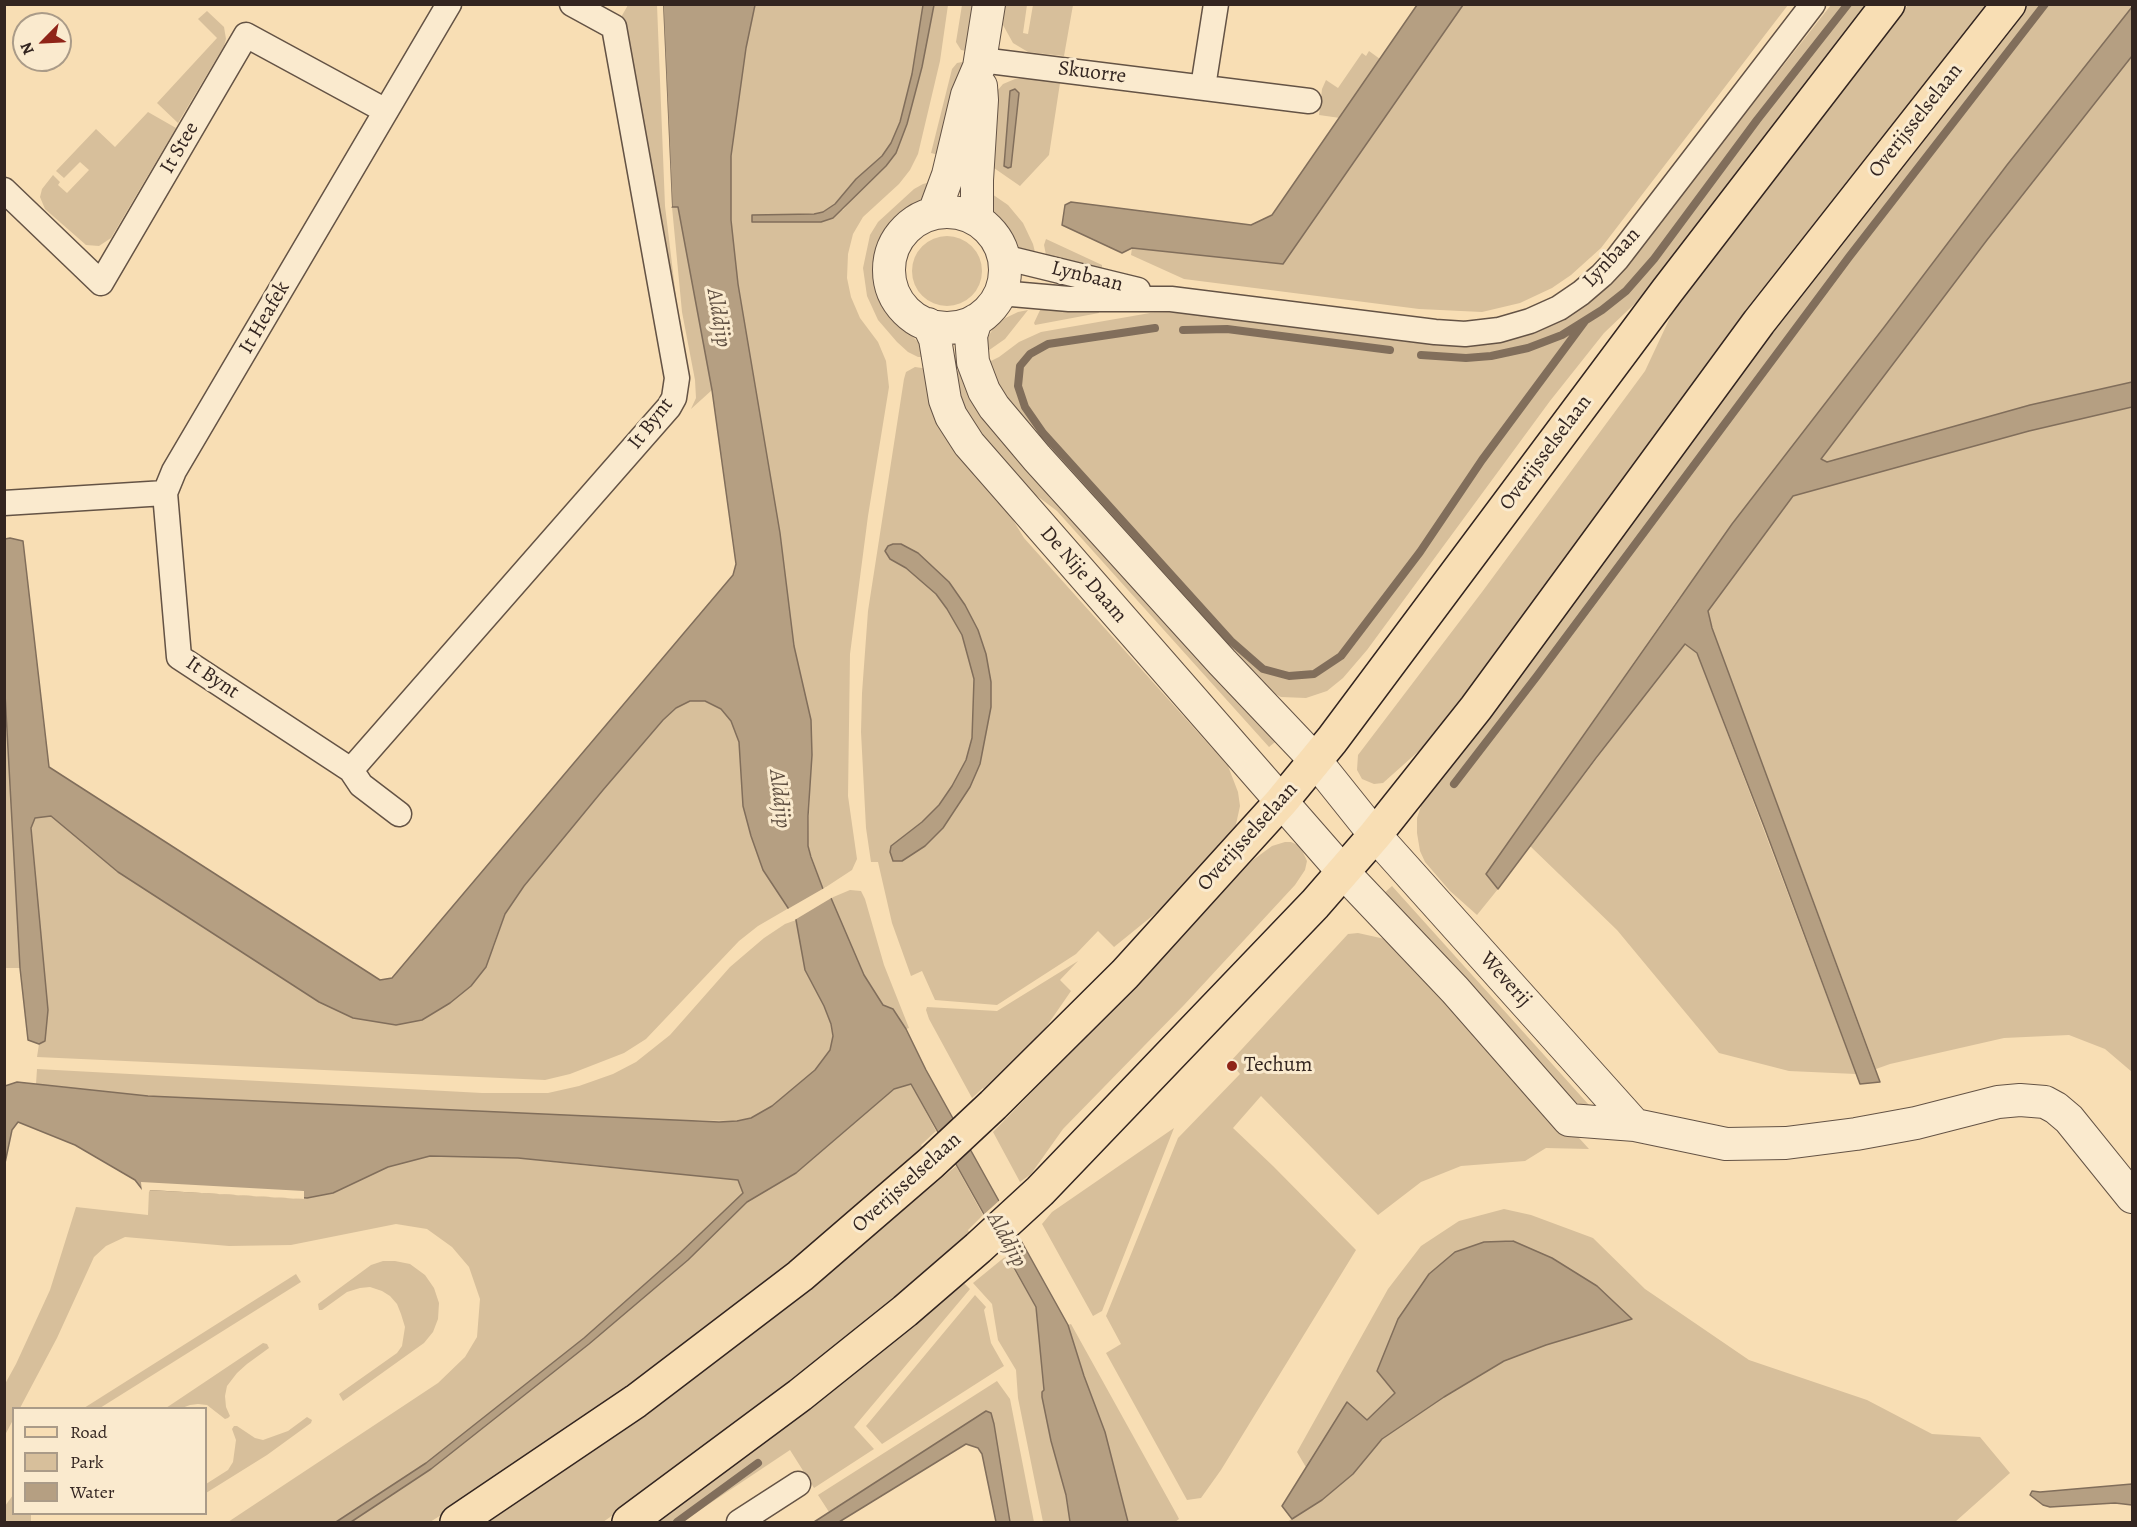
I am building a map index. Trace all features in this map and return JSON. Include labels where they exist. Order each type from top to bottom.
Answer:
[{"type":"main road","name":"Overijsselselaan","points":[[458,1522],[646,1394],[800,1276],[993,1106],[1125,974],[1281,802],[1316,760],[1667,291],[1888,4]]},
{"type":"main road","name":"Overijsselselaan","points":[[629,1522],[800,1395],[905,1311],[978,1248],[1040,1191],[1186,1041],[1344,873],[1476,708],[1759,322],[2009,4]]},
{"type":"street","name":"It Heafek","points":[[165,493],[169,481],[449,4]]},
{"type":"street","name":"It Bynt","points":[[351,770],[674,398],[677,378],[614,27],[572,4]]},
{"type":"street","points":[[977,220],[982,100],[980,63],[989,4]]},
{"type":"street","name":"Lynbaan","points":[[1003,257],[1171,299],[1435,332],[1465,334],[1499,330],[1530,321],[1559,308],[1581,293],[1617,259],[1813,4]]},
{"type":"street","points":[[1203,87],[1217,5]]},
{"type":"street","name":"It Stee","points":[[4,190],[101,283],[246,35],[386,111]]},
{"type":"street","points":[[934,213],[948,176],[967,94],[980,63]]},
{"type":"street","name":"Skuorre","points":[[980,63],[1309,101]]},
{"type":"street","points":[[934,213],[964,214],[977,220],[998,242],[1003,257],[1005,269],[1000,293],[992,306],[976,320],[959,326],[928,324],[915,318],[903,308],[890,281],[889,266],[898,238],[908,226],[934,213]]},
{"type":"street","name":"Lynbaan","points":[[1000,293],[1068,299],[1171,299]]},
{"type":"street","name":"De Nije Daam","points":[[976,320],[970,336],[973,362],[984,392],[994,407],[1037,458],[1222,662],[1316,760],[1375,835]]},
{"type":"street","name":"De Nije Daam","points":[[928,324],[935,339],[945,400],[951,416],[969,444],[1344,873]]},
{"type":"street","name":"It Bynt","points":[[165,493],[179,657],[351,770],[361,785],[399,814]]},
{"type":"street","points":[[4,503],[165,493]]},
{"type":"street","name":"Weverij","points":[[1375,835],[1635,1125]]},
{"type":"street","name":"Weverij","points":[[1344,873],[1455,990],[1569,1120],[1635,1125]]},
{"type":"street","points":[[1635,1125],[1726,1144],[1786,1143],[1916,1123],[1998,1102],[2020,1100],[2045,1102],[2069,1119],[2133,1197]]},
{"type":"street","points":[[739,1522],[798,1484]]},
{"type":"green space","points":[[628,5],[657,5],[665,206],[678,314],[675,314],[622,25],[625,21],[620,19]]},
{"type":"green space","points":[[755,5],[923,5],[912,74],[900,122],[891,143],[882,156],[856,179],[835,204],[823,212],[752,222],[843,210],[856,194],[886,166],[907,124],[922,67],[934,5],[948,5],[940,61],[918,154],[910,170],[899,184],[863,217],[853,234],[848,254],[847,278],[851,297],[860,318],[878,342],[886,361],[889,387],[868,516],[850,654],[848,796],[857,859],[852,870],[823,889],[808,846],[810,786],[803,686],[794,646],[780,533],[738,284],[731,220],[731,156],[746,48]]},
{"type":"green space","points":[[962,5],[975,5],[966,51],[961,50],[956,42]]},
{"type":"green space","points":[[1004,5],[1027,5],[1023,33],[1028,34],[1033,5],[1073,5],[1064,56],[1028,52],[1013,43],[1003,25]]},
{"type":"green space","points":[[1463,5],[1788,5],[1601,248],[1571,275],[1552,288],[1520,303],[1482,312],[1419,309],[1184,279],[1131,255],[1132,248],[1283,264]]},
{"type":"green space","points":[[1831,5],[1869,5],[1646,293],[1604,333],[1550,401],[1367,650],[1343,678],[1327,691],[1306,698],[1281,697],[1258,685],[1018,422],[983,365],[999,357],[1019,342],[1041,332],[1150,313],[1176,312],[1442,346],[1481,344],[1523,337],[1566,318],[1611,284]]},
{"type":"green space","points":[[1908,5],[1987,5],[1855,172],[1446,723],[1430,741],[1383,783],[1374,784],[1362,779],[1357,770],[1358,755],[1645,371],[1675,307]]},
{"type":"green space","points":[[2026,5],[2132,5],[2132,7],[2007,165],[1676,602],[1486,874],[1498,889],[1477,915],[1450,891],[1425,862],[1420,851],[1417,833],[1417,818],[1423,800],[1773,331],[1930,125]]},
{"type":"green space","points":[[207,11],[224,27],[226,39],[178,123],[157,103],[217,38],[198,19]]},
{"type":"green space","points":[[1369,51],[1380,59],[1340,118],[1319,115],[1322,89],[1326,80],[1338,88],[1362,53],[1366,56]]},
{"type":"green space","points":[[2132,56],[2132,382],[2030,405],[1826,463],[1821,459],[1987,240]]},
{"type":"green space","points":[[957,63],[965,64],[943,156],[931,153],[952,69]]},
{"type":"green space","points":[[1027,78],[1060,83],[1049,155],[1020,186],[994,168],[988,167],[997,91],[1003,84],[1015,79]]},
{"type":"green space","points":[[148,112],[176,128],[111,238],[99,246],[86,245],[45,209],[40,197],[42,189],[53,175],[60,182],[58,185],[67,193],[89,170],[80,162],[64,178],[56,171],[96,129],[115,147]]},
{"type":"green space","points":[[935,181],[927,196],[912,208],[913,210],[897,224],[887,237],[882,246],[878,267],[884,300],[903,324],[902,326],[918,342],[922,350],[922,357],[918,357],[897,342],[878,320],[867,296],[863,268],[870,235],[878,222],[914,189]]},
{"type":"green space","points":[[989,192],[1008,205],[1023,223],[1036,256],[1018,247],[1012,239],[994,212]]},
{"type":"green space","points":[[678,206],[712,390],[691,409],[696,398],[695,380],[682,312],[672,207]]},
{"type":"green space","points":[[954,236],[967,242],[976,251],[980,257],[982,271],[980,285],[972,296],[961,304],[940,306],[922,296],[914,285],[912,264],[922,246],[933,238]]},
{"type":"green space","points":[[1046,239],[1102,265],[1102,271],[1047,260],[1044,245]]},
{"type":"green space","points":[[1041,308],[1098,310],[1099,313],[1035,325]]},
{"type":"green space","points":[[1028,310],[1005,339],[985,353],[988,337],[997,322]]},
{"type":"green space","points":[[915,367],[929,369],[996,492],[1024,538],[1228,766],[1238,792],[1240,806],[1235,829],[1188,887],[1114,947],[1098,931],[1076,954],[997,1005],[935,1000],[922,971],[911,976],[892,923],[878,862],[871,862],[866,828],[861,732],[868,611],[906,372]],"holes":[[[890,559],[949,582],[978,630],[991,707],[980,764],[943,828],[925,846],[902,861],[893,861],[890,852],[906,834],[939,805],[966,760],[972,738],[974,679],[962,635],[947,609],[936,594],[906,568]]]},
{"type":"green space","points":[[965,370],[1280,738],[1269,747],[1057,511],[1004,471],[967,419],[951,372]]},
{"type":"green space","points":[[2132,407],[2132,1072],[2105,1049],[2069,1035],[2004,1038],[1876,1069],[1712,628],[1708,611],[1793,496],[2029,431]]},
{"type":"green space","points":[[1684,644],[1697,653],[1856,1074],[1789,1071],[1719,1053],[1617,930],[1530,846]]},
{"type":"green space","points":[[4,694],[10,775],[20,968],[5,968]]},
{"type":"green space","points":[[690,701],[705,701],[721,709],[731,721],[739,742],[763,870],[789,908],[758,926],[739,941],[646,1039],[624,1053],[570,1074],[545,1080],[37,1057],[39,1044],[45,1041],[31,828],[35,818],[52,816],[118,872],[319,1002],[353,1018],[396,1025],[422,1020],[494,947],[505,914],[524,886],[663,720],[676,708]]},
{"type":"green space","points":[[1285,842],[1300,846],[1307,861],[1305,870],[1295,885],[1184,1005],[1063,1129],[1031,1174],[1020,1182],[993,1132],[1152,969],[1253,860],[1272,846]]},
{"type":"green space","points":[[1392,886],[1589,1105],[1571,1107],[1381,896]]},
{"type":"green space","points":[[850,890],[861,891],[865,899],[884,965],[909,1028],[906,1029],[893,1009],[883,1005],[864,975],[833,906],[831,898]]},
{"type":"green space","points":[[796,920],[805,970],[831,1024],[833,1036],[830,1050],[815,1070],[772,1106],[751,1118],[737,1121],[620,1119],[148,1096],[36,1084],[37,1069],[482,1093],[548,1093],[579,1086],[613,1074],[636,1062],[670,1035],[730,967],[764,938],[785,924]]},
{"type":"green space","points":[[1358,933],[1385,939],[1439,983],[1589,1149],[1546,1148],[1525,1161],[1461,1166],[1421,1182],[1378,1215],[1261,1096],[1233,1128],[1356,1250],[1221,1470],[1201,1498],[1187,1500],[1106,1353],[1121,1344],[1106,1316],[1178,1138],[1240,1074],[1230,1062],[1348,934]]},
{"type":"green space","points":[[1078,961],[1060,980],[1071,991],[1033,1046],[985,1092],[983,1088],[972,1098],[929,1019],[927,1007],[997,1011]]},
{"type":"green space","points":[[911,1084],[936,1131],[921,1145],[923,1149],[858,1208],[709,1329],[506,1475],[430,1522],[351,1522],[431,1469],[688,1260],[747,1202],[796,1173],[894,1089]]},
{"type":"green space","points":[[1174,1128],[1102,1311],[1093,1316],[1042,1224],[1052,1212]]},
{"type":"green space","points":[[430,1156],[518,1158],[725,1177],[738,1180],[743,1193],[680,1253],[584,1338],[426,1463],[336,1522],[228,1522],[438,1383],[465,1357],[477,1337],[480,1299],[469,1267],[452,1247],[427,1229],[396,1224],[291,1245],[229,1246],[125,1237],[106,1246],[94,1257],[57,1338],[21,1407],[12,1407],[12,1422],[5,1435],[5,1384],[50,1290],[76,1207],[148,1215],[149,1190],[303,1199],[333,1193],[388,1167]]},
{"type":"green space","points":[[956,1166],[983,1215],[968,1230],[970,1234],[896,1299],[791,1383],[659,1483],[603,1522],[489,1522],[647,1415],[810,1288]]},
{"type":"green space","points":[[1504,1209],[1531,1215],[1593,1238],[1645,1289],[1749,1360],[1867,1400],[1932,1434],[1980,1437],[2010,1473],[1955,1522],[1287,1522],[1322,1500],[1353,1474],[1382,1439],[1444,1397],[1504,1361],[1546,1345],[1632,1319],[1625,1314],[1395,1393],[1367,1420],[1347,1403],[1307,1469],[1297,1452],[1388,1289],[1421,1246],[1459,1221]]},
{"type":"green space","points":[[1006,1256],[1036,1307],[1044,1391],[1042,1397],[1066,1495],[1070,1522],[1043,1522],[1018,1398],[1016,1370],[998,1340],[992,1304],[973,1283]]},
{"type":"green space","points":[[383,1261],[410,1264],[425,1275],[434,1288],[439,1303],[438,1319],[433,1332],[424,1343],[343,1401],[339,1394],[397,1353],[402,1346],[405,1327],[397,1304],[390,1296],[370,1287],[347,1292],[322,1310],[319,1310],[318,1304],[371,1265]]},
{"type":"green space","points":[[296,1274],[301,1282],[102,1407],[86,1407]]},
{"type":"green space","points":[[963,1282],[970,1289],[854,1427],[874,1449],[814,1488],[790,1450],[682,1522],[653,1522]]},
{"type":"green space","points":[[975,1295],[986,1307],[984,1310],[991,1343],[1004,1366],[882,1444],[866,1426]]},
{"type":"green space","points":[[1071,1324],[1177,1515],[1179,1519],[1175,1522],[1128,1522],[1105,1432],[1068,1325]]},
{"type":"green space","points":[[263,1343],[267,1344],[269,1348],[237,1373],[227,1386],[225,1396],[230,1416],[228,1418],[225,1419],[207,1405],[167,1407]]},
{"type":"green space","points":[[997,1381],[1010,1399],[1034,1522],[1010,1522],[994,1424],[986,1411],[829,1512],[818,1495]]},
{"type":"green space","points":[[307,1417],[312,1420],[267,1455],[207,1492],[207,1483],[228,1470],[233,1462],[236,1440],[232,1429],[234,1426],[263,1440],[288,1431]]},
{"type":"green space","points":[[12,1496],[12,1515],[31,1515],[31,1522],[5,1522],[5,1506]]},
{"type":"water","name":"Alddjip","points":[[663,5],[755,5],[746,48],[731,156],[731,220],[738,284],[780,533],[794,646],[811,720],[812,755],[808,846],[811,857],[823,889],[831,898],[864,975],[883,1005],[893,1009],[906,1029],[926,1070],[1068,1325],[1105,1432],[1128,1522],[1070,1522],[1066,1495],[1042,1397],[1044,1390],[1036,1307],[911,1084],[894,1089],[796,1173],[747,1202],[688,1260],[589,1344],[431,1469],[351,1522],[336,1522],[426,1463],[584,1338],[680,1253],[743,1193],[738,1180],[518,1158],[430,1156],[388,1167],[333,1193],[307,1198],[142,1189],[135,1180],[75,1145],[18,1122],[12,1130],[5,1163],[5,1086],[17,1082],[148,1096],[719,1122],[751,1118],[772,1106],[815,1070],[830,1050],[833,1036],[831,1024],[805,970],[796,920],[763,870],[751,836],[743,806],[739,742],[731,721],[721,709],[705,701],[690,701],[676,708],[663,720],[524,886],[505,914],[486,967],[471,986],[450,1003],[422,1020],[396,1025],[353,1018],[319,1002],[118,872],[51,816],[35,818],[31,828],[48,1010],[45,1041],[39,1044],[28,1040],[20,968],[5,694],[5,539],[23,541],[49,767],[380,980],[392,978],[733,575],[736,564],[712,390],[678,207],[672,207]]},
{"type":"water","points":[[923,5],[934,5],[922,67],[907,124],[896,153],[886,166],[833,218],[821,222],[752,222],[752,215],[823,212],[835,204],[856,179],[882,156],[891,143],[900,122],[912,74]]},
{"type":"water","points":[[1417,5],[1463,5],[1283,264],[1132,248],[1122,253],[1062,225],[1065,205],[1071,202],[1251,225],[1272,215]]},
{"type":"water","points":[[2132,7],[2132,56],[1987,240],[1821,459],[1827,462],[2030,405],[2132,382],[2132,407],[2029,431],[1793,496],[1708,611],[1712,628],[1880,1082],[1860,1084],[1697,653],[1685,644],[1498,889],[1486,874],[1732,524],[2007,165]]},
{"type":"water","points":[[1015,89],[1019,93],[1011,167],[1008,168],[1004,166],[1010,91]]},
{"type":"water","points":[[893,544],[901,544],[918,553],[949,582],[965,605],[978,630],[986,654],[991,682],[991,707],[980,764],[970,787],[943,828],[925,846],[902,861],[893,861],[891,846],[922,822],[939,805],[966,760],[972,738],[974,679],[962,635],[947,609],[936,594],[906,568],[890,559],[885,551]]},
{"type":"water","points":[[1513,1241],[1552,1258],[1597,1286],[1632,1319],[1546,1345],[1504,1361],[1444,1397],[1382,1439],[1353,1474],[1322,1500],[1292,1519],[1282,1506],[1347,1402],[1367,1420],[1395,1393],[1377,1371],[1398,1319],[1429,1274],[1455,1252],[1484,1242]]},
{"type":"water","points":[[986,1411],[991,1413],[994,1424],[1010,1522],[996,1522],[982,1454],[978,1448],[966,1444],[839,1522],[814,1522]]},
{"type":"water","points":[[2132,1484],[2132,1505],[2115,1503],[2050,1507],[2043,1505],[2030,1495],[2032,1491]]},
{"type":"pier","points":[[660,4],[663,5],[672,207],[669,206]]},
{"type":"pier","points":[[826,887],[833,897],[793,921],[786,910]]},
{"type":"pier","points":[[141,1182],[304,1191],[304,1199],[150,1190],[142,1192]]},
{"type":"pier","points":[[1001,1199],[1024,1239],[1004,1258],[981,1217]]},
{"type":"waterway","points":[[1421,355],[1466,358],[1491,356],[1528,348],[1562,335],[1602,310],[1626,291],[1654,259],[1757,120],[1848,4]]},
{"type":"waterway","points":[[1454,784],[1849,257],[2045,4]]},
{"type":"waterway","points":[[1155,328],[1048,344],[1030,354],[1020,366],[1018,386],[1025,407],[1043,433],[1231,641],[1263,669],[1289,676],[1314,674],[1341,656],[1420,552],[1482,460],[1585,321]]},
{"type":"waterway","points":[[1183,330],[1227,329],[1390,350]]},
{"type":"waterway","points":[[677,1522],[758,1463]]},
{"type":"place","name":"Techum","points":[[1232,1066]]}]
